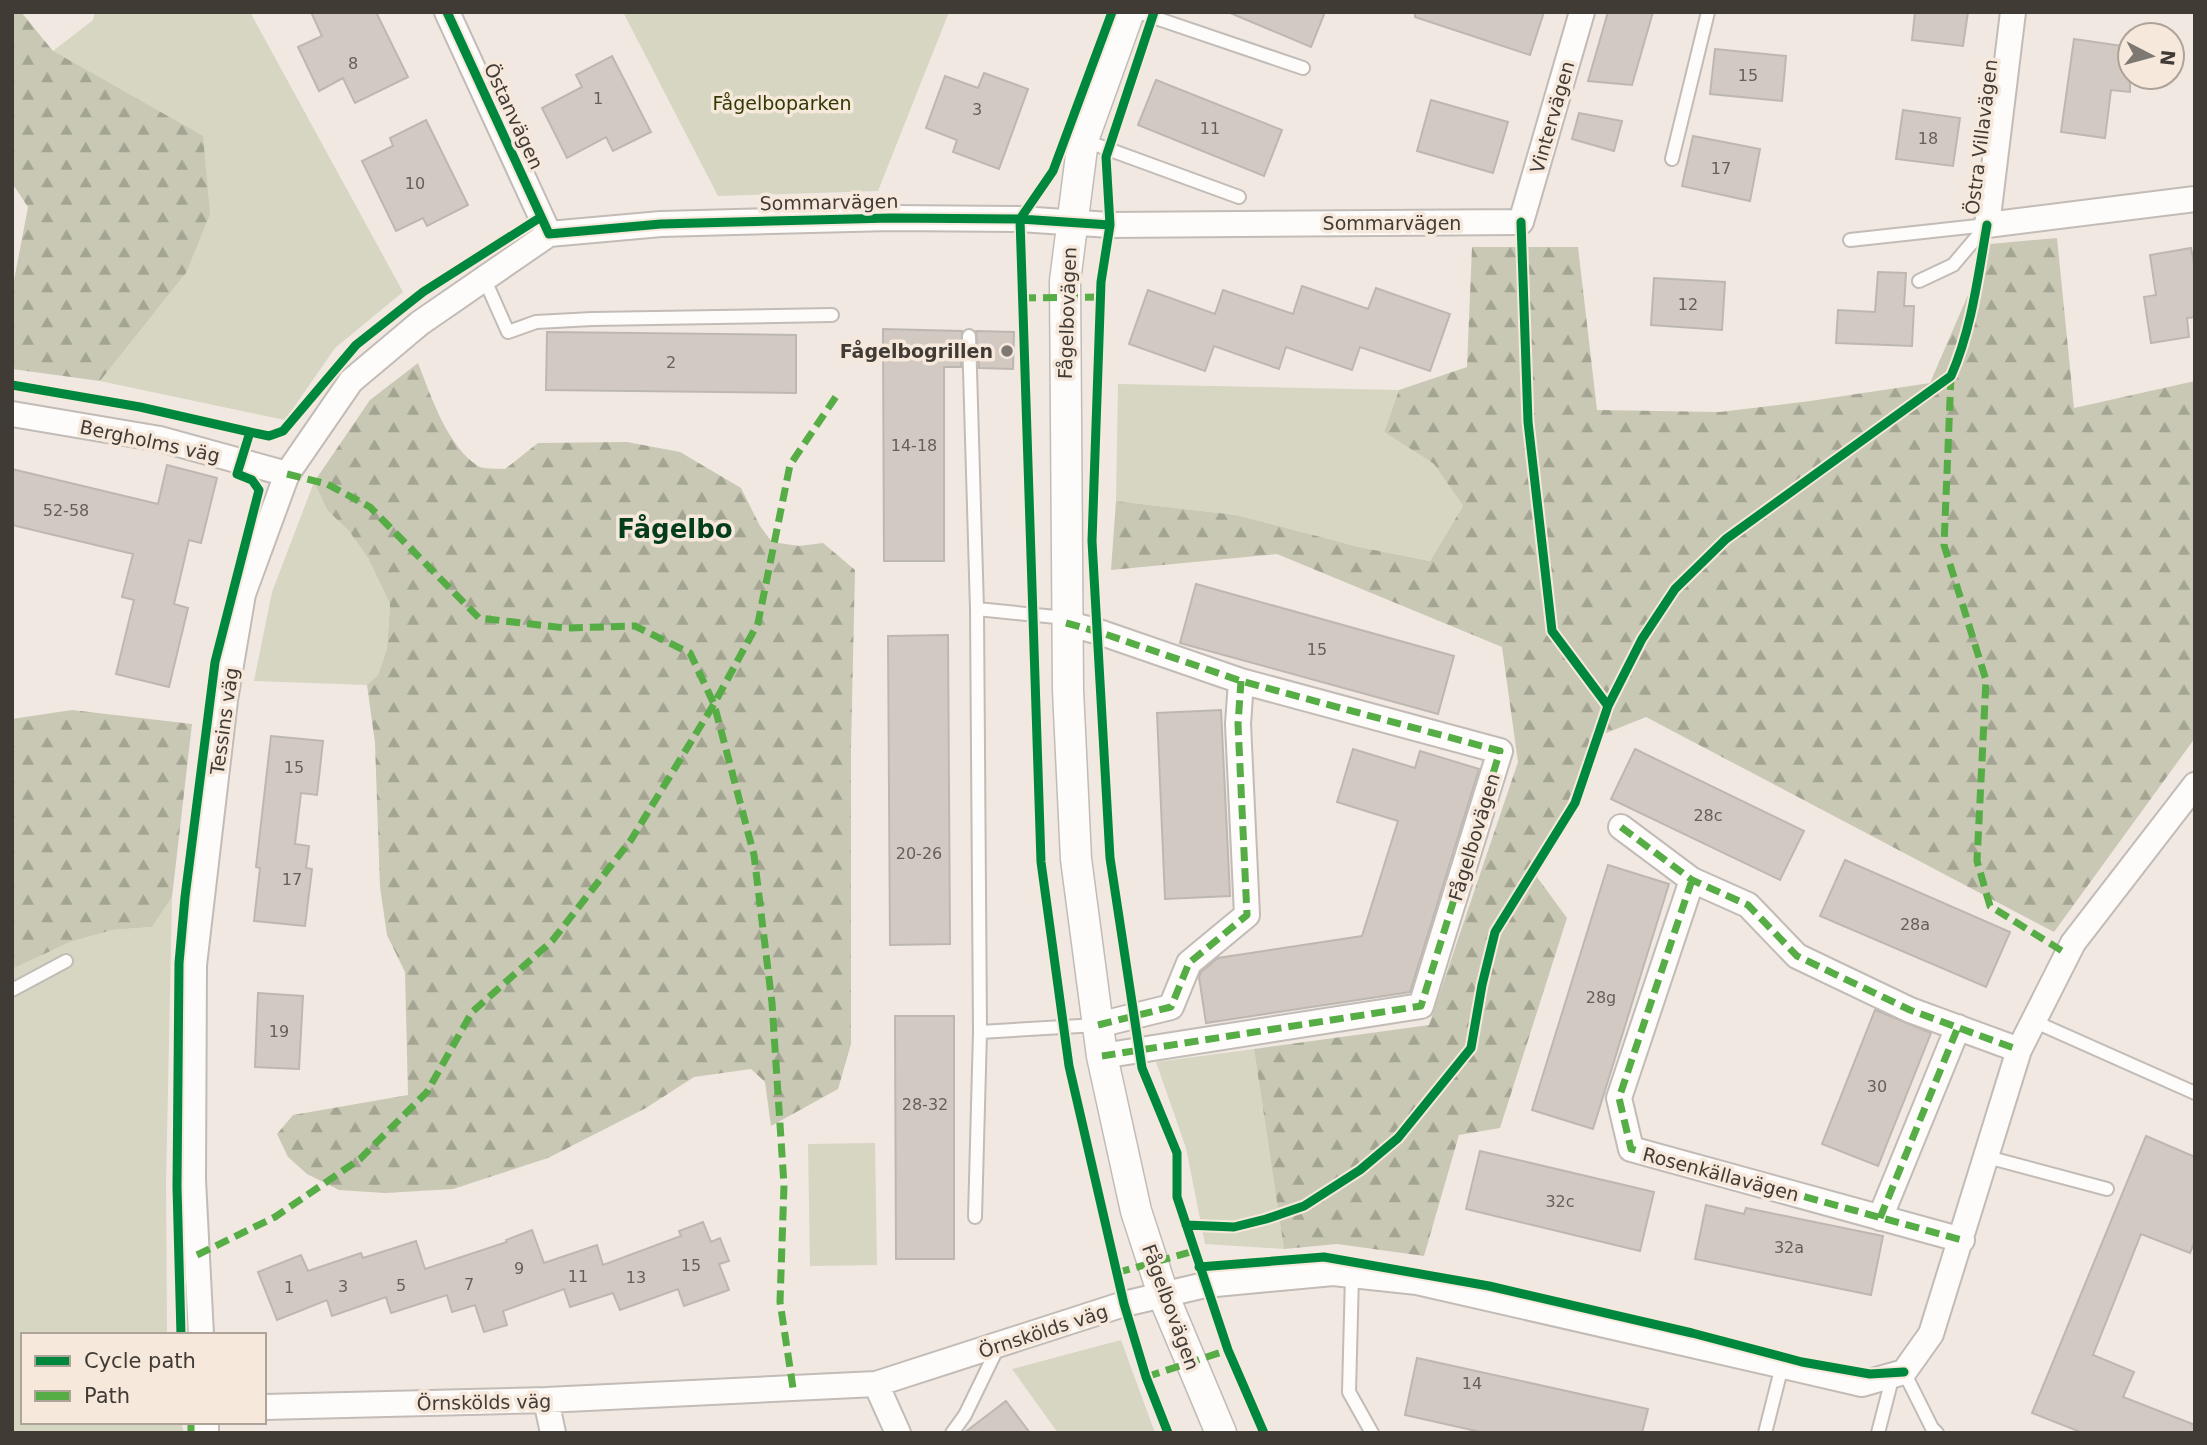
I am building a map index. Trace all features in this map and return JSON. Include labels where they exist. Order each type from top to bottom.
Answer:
[{"type":"street","name":"Östanvägen","points":[[447,12],[549,234]]},
{"type":"street","name":"Fågelbovägen","points":[[1129,12],[1083,140],[1065,281],[1066,620],[1076,859],[1102,1056],[1136,1211],[1164,1297],[1220,1433]]},
{"type":"street","name":"Vintervägen","points":[[1521,222],[1582,12]]},
{"type":"street","name":"Östra Villavägen","points":[[2013,12],[1987,225],[2195,200]]},
{"type":"street","name":"Sommarvägen","points":[[549,234],[661,224],[891,218],[1020,219],[1071,223],[1521,222]]},
{"type":"street","name":"Tessins väg","points":[[201,1333],[193,1180],[194,965],[225,700],[243,594],[287,474],[351,381],[420,323],[549,234]]},
{"type":"street","name":"Bergholms väg","points":[[12,414],[160,439],[287,474]]},
{"type":"street","name":"Fågelbovägen","points":[[1066,620],[1241,681],[1500,751],[1421,1006],[1102,1056]]},
{"type":"street","points":[[1098,1025],[1171,1007],[1189,963],[1247,915],[1238,724],[1241,681]]},
{"type":"street","points":[[1899,1373],[1931,1334],[2019,1050],[2033,1021],[2073,943],[2195,785]]},
{"type":"street","points":[[1621,827],[1692,880],[1748,905],[1797,956],[1910,1010],[2019,1050]]},
{"type":"street","name":"Rosenkällavägen","points":[[1692,880],[1619,1098],[1631,1149],[1962,1240]]},
{"type":"street","points":[[1880,1218],[1958,1027]]},
{"type":"street","name":"Örnskölds väg","points":[[266,1407],[547,1401],[876,1384],[1124,1304],[1164,1297],[1205,1285],[1333,1273],[1417,1282],[1862,1384],[1899,1373]]},
{"type":"street","points":[[876,1384],[898,1433]]},
{"type":"street","points":[[547,1401],[553,1433]]},
{"type":"lane","points":[[1138,12],[1303,68]]},
{"type":"lane","points":[[1672,159],[1708,12]]},
{"type":"lane","points":[[1083,140],[1239,197]]},
{"type":"lane","points":[[1850,240],[1987,225]]},
{"type":"lane","points":[[1919,281],[1953,265],[1987,225]]},
{"type":"lane","points":[[484,278],[508,332],[536,322],[592,319],[832,315]]},
{"type":"lane","points":[[969,336],[976,609],[980,1032],[975,1217]]},
{"type":"lane","points":[[976,609],[1066,620]]},
{"type":"lane","points":[[12,990],[66,961]]},
{"type":"lane","points":[[2033,1021],[2195,1093]]},
{"type":"lane","points":[[980,1032],[1098,1025]]},
{"type":"lane","points":[[1987,1157],[2107,1189]]},
{"type":"lane","points":[[1352,1275],[1349,1392],[1372,1433]]},
{"type":"lane","points":[[952,1433],[965,1415],[999,1345]]},
{"type":"lane","points":[[1765,1433],[1782,1366]]},
{"type":"lane","points":[[1878,1433],[1899,1373]]},
{"type":"lane","points":[[1899,1373],[1937,1433]]},
{"type":"green space","points":[[12,12],[21,12],[53,51],[203,136],[210,214],[186,273],[100,381],[12,369],[12,291],[28,207],[12,183]]},
{"type":"green space","points":[[95,12],[250,12],[403,292],[335,348],[285,420],[100,381],[186,273],[53,51],[93,20]]},
{"type":"green space","name":"Fågelboparken","points":[[623,12],[949,12],[878,191],[718,196]]},
{"type":"green space","points":[[2057,238],[2074,408],[2195,381],[2195,738],[2054,932],[1646,717],[1594,738],[1537,877],[1567,918],[1500,1128],[1459,1135],[1424,1256],[1337,1244],[1284,1249],[1254,1049],[1429,1025],[1518,762],[1502,647],[1277,554],[1111,570],[1116,501],[1236,515],[1359,547],[1430,561],[1463,506],[1434,464],[1384,432],[1399,390],[1467,367],[1472,247],[1578,247],[1597,410],[1720,412],[1930,383],[1990,244]]},
{"type":"green space","points":[[418,363],[449,433],[457,446],[478,466],[505,469],[538,443],[627,442],[680,452],[741,488],[760,526],[772,542],[799,546],[823,543],[855,570],[851,747],[851,1044],[838,1089],[771,1126],[765,1082],[751,1069],[694,1077],[646,1108],[548,1158],[453,1189],[385,1193],[339,1190],[307,1174],[288,1157],[277,1134],[293,1115],[408,1095],[405,972],[387,935],[380,887],[375,743],[367,685],[378,675],[387,648],[390,604],[368,558],[349,531],[327,510],[314,482],[370,400]]},
{"type":"green space","points":[[1118,384],[1399,390],[1384,432],[1434,464],[1463,506],[1430,561],[1359,547],[1236,515],[1116,501]]},
{"type":"green space","points":[[314,482],[327,510],[349,531],[368,558],[390,604],[387,648],[378,675],[367,685],[254,681],[272,592]]},
{"type":"green space","points":[[72,710],[192,724],[172,897],[152,927],[112,930],[70,942],[12,969],[12,719]]},
{"type":"green space","points":[[172,897],[166,1183],[167,1333],[21,1333],[21,1424],[182,1424],[184,1433],[12,1433],[12,969],[70,942],[112,930],[152,927]]},
{"type":"green space","points":[[1254,1049],[1284,1249],[1205,1244],[1186,1148],[1156,1062]]},
{"type":"green space","points":[[875,1143],[877,1265],[810,1266],[808,1144]]},
{"type":"green space","points":[[1121,1340],[1155,1433],[1058,1433],[1012,1369]]},
{"type":"building","points":[[311,12],[376,12],[408,77],[355,103],[343,78],[319,91],[298,47],[322,36]]},
{"type":"building","points":[[1228,12],[1325,12],[1311,47]]},
{"type":"building","points":[[1415,12],[1544,12],[1530,55],[1415,17]]},
{"type":"building","points":[[1608,12],[1653,12],[1632,85],[1588,81]]},
{"type":"building","points":[[1915,12],[1968,12],[1963,46],[1912,40]]},
{"type":"building","points":[[2074,39],[2116,45],[2116,91],[2111,90],[2105,138],[2061,132]]},
{"type":"building","points":[[1715,49],[1786,56],[1782,101],[1710,94]]},
{"type":"building","points":[[612,56],[651,132],[613,151],[606,137],[567,158],[542,108],[582,87],[576,75]]},
{"type":"building","points":[[984,73],[1028,89],[999,169],[953,152],[957,140],[926,128],[945,76],[978,88]]},
{"type":"building","points":[[1156,80],[1282,130],[1264,176],[1138,125]]},
{"type":"building","points":[[1431,100],[1508,122],[1493,173],[1417,151]]},
{"type":"building","points":[[1903,110],[1960,118],[1953,166],[1896,159]]},
{"type":"building","points":[[1579,113],[1622,121],[1614,151],[1572,139]]},
{"type":"building","points":[[426,120],[468,205],[427,226],[423,218],[396,231],[362,161],[393,146],[390,138]]},
{"type":"building","points":[[1693,136],[1760,149],[1750,201],[1682,186]]},
{"type":"building","points":[[2191,248],[2195,269],[2195,317],[2187,318],[2189,337],[2151,343],[2144,297],[2156,295],[2150,255]]},
{"type":"building","points":[[1878,272],[1906,273],[1904,306],[1914,306],[1912,346],[1836,343],[1838,310],[1875,312]]},
{"type":"building","points":[[1654,278],[1725,282],[1722,330],[1651,325]]},
{"type":"building","points":[[1302,286],[1368,309],[1376,288],[1450,314],[1430,371],[1360,347],[1352,370],[1286,347],[1279,369],[1214,346],[1205,371],[1129,344],[1148,290],[1215,314],[1223,290],[1293,314]]},
{"type":"building","points":[[883,329],[962,331],[961,367],[944,367],[944,561],[884,561]]},
{"type":"building","points":[[976,331],[1014,332],[1013,369],[979,368]]},
{"type":"building","points":[[547,332],[796,335],[796,393],[546,390]]},
{"type":"building","points":[[167,465],[217,478],[201,543],[189,540],[174,604],[188,608],[169,687],[116,674],[134,600],[122,597],[133,554],[12,525],[12,469],[158,504]]},
{"type":"building","points":[[1196,584],[1454,656],[1438,714],[1180,643]]},
{"type":"building","points":[[948,635],[950,944],[890,945],[888,636]]},
{"type":"building","points":[[1221,710],[1230,896],[1165,899],[1157,713]]},
{"type":"building","points":[[271,736],[323,741],[317,795],[301,793],[295,844],[309,846],[306,868],[312,869],[305,926],[254,921],[260,868],[256,867]]},
{"type":"building","points":[[1353,749],[1415,768],[1420,751],[1479,769],[1410,992],[1206,1023],[1199,977],[1201,972],[1218,958],[1362,936],[1398,821],[1337,802]]},
{"type":"building","points":[[1635,749],[1804,831],[1780,880],[1611,799]]},
{"type":"building","points":[[1845,860],[2010,932],[1986,987],[1820,916]]},
{"type":"building","points":[[1608,865],[1669,884],[1593,1129],[1532,1110]]},
{"type":"building","points":[[258,993],[303,996],[299,1069],[255,1067]]},
{"type":"building","points":[[1875,1010],[1931,1033],[1878,1166],[1822,1144]]},
{"type":"building","points":[[895,1016],[954,1016],[954,1259],[896,1259]]},
{"type":"building","points":[[2146,1136],[2195,1157],[2195,1240],[2190,1253],[2141,1234],[2093,1355],[2134,1372],[2123,1397],[2195,1425],[2195,1433],[2083,1433],[2032,1413]]},
{"type":"building","points":[[1480,1151],[1654,1192],[1640,1251],[1466,1209]]},
{"type":"building","points":[[1706,1205],[1744,1214],[1746,1208],[1883,1236],[1871,1295],[1695,1259]]},
{"type":"building","points":[[703,1222],[711,1242],[720,1238],[729,1261],[719,1264],[729,1290],[684,1306],[678,1289],[620,1310],[613,1293],[570,1307],[564,1289],[503,1311],[507,1325],[484,1332],[475,1305],[452,1312],[447,1295],[391,1313],[386,1297],[332,1316],[327,1300],[277,1320],[258,1272],[301,1255],[308,1271],[361,1253],[363,1258],[416,1241],[425,1269],[507,1242],[506,1240],[532,1230],[544,1263],[597,1245],[603,1265],[681,1236],[679,1231]]},
{"type":"building","points":[[1417,1358],[1648,1409],[1642,1433],[1485,1433],[1405,1415]]},
{"type":"building","points":[[1006,1401],[1030,1433],[964,1433]]},
{"type":"marked path","points":[[1022,298],[1100,297]]},
{"type":"marked path","points":[[1951,376],[1944,545],[1986,680],[1977,861],[1990,906],[2067,954]]},
{"type":"marked path","points":[[197,1255],[275,1217],[360,1159],[427,1092],[472,1012],[552,941],[631,840],[714,704],[758,623],[790,465],[837,395]]},
{"type":"marked path","points":[[287,474],[327,484],[370,507],[479,618],[565,628],[635,626],[690,653],[714,704],[754,855],[772,1003],[784,1185],[780,1302],[793,1388]]},
{"type":"marked path","points":[[1066,623],[1241,681],[1500,751],[1421,1006],[1102,1056]]},
{"type":"marked path","points":[[1098,1025],[1171,1007],[1189,963],[1247,915],[1238,724],[1241,681]]},
{"type":"marked path","points":[[1621,827],[1692,880],[1748,905],[1797,956],[1910,1010],[2019,1050]]},
{"type":"marked path","points":[[1692,880],[1619,1098],[1631,1149],[1962,1240]]},
{"type":"marked path","points":[[1880,1218],[1958,1027]]},
{"type":"marked path","points":[[1116,1273],[1194,1251]]},
{"type":"marked path","points":[[1146,1377],[1228,1350]]},
{"type":"marked path","points":[[191,1424],[191,1433]]},
{"type":"cycle path","points":[[447,12],[549,234],[661,224],[891,218],[1020,219],[1110,225]]},
{"type":"cycle path","points":[[1112,12],[1053,171],[1020,219],[1041,862],[1069,1066],[1124,1304],[1146,1377],[1168,1433]]},
{"type":"cycle path","points":[[1154,12],[1106,157],[1110,225],[1101,282],[1092,541],[1110,858],[1142,1068],[1177,1153],[1177,1197],[1228,1350],[1264,1433]]},
{"type":"cycle path","points":[[181,1333],[177,1187],[179,963],[215,662],[259,490],[252,480],[237,474],[250,432],[269,436],[283,431],[356,345],[423,292],[541,217]]},
{"type":"cycle path","points":[[1521,222],[1528,422],[1552,631],[1608,706]]},
{"type":"cycle path","points":[[1186,1225],[1234,1227],[1304,1206],[1360,1170],[1398,1138],[1471,1048],[1495,932],[1575,803],[1608,706],[1642,639],[1675,589],[1726,539],[1951,376],[1969,321],[1987,225]]},
{"type":"cycle path","points":[[12,385],[140,407],[250,432]]},
{"type":"cycle path","points":[[1199,1267],[1324,1257],[1489,1286],[1692,1333],[1802,1362],[1870,1374],[1904,1372]]},
{"type":"place","name":"Fågelbogrillen","points":[[1007,351]]},
{"type":"district","name":"Fågelbo","points":[[675,529]]}]
